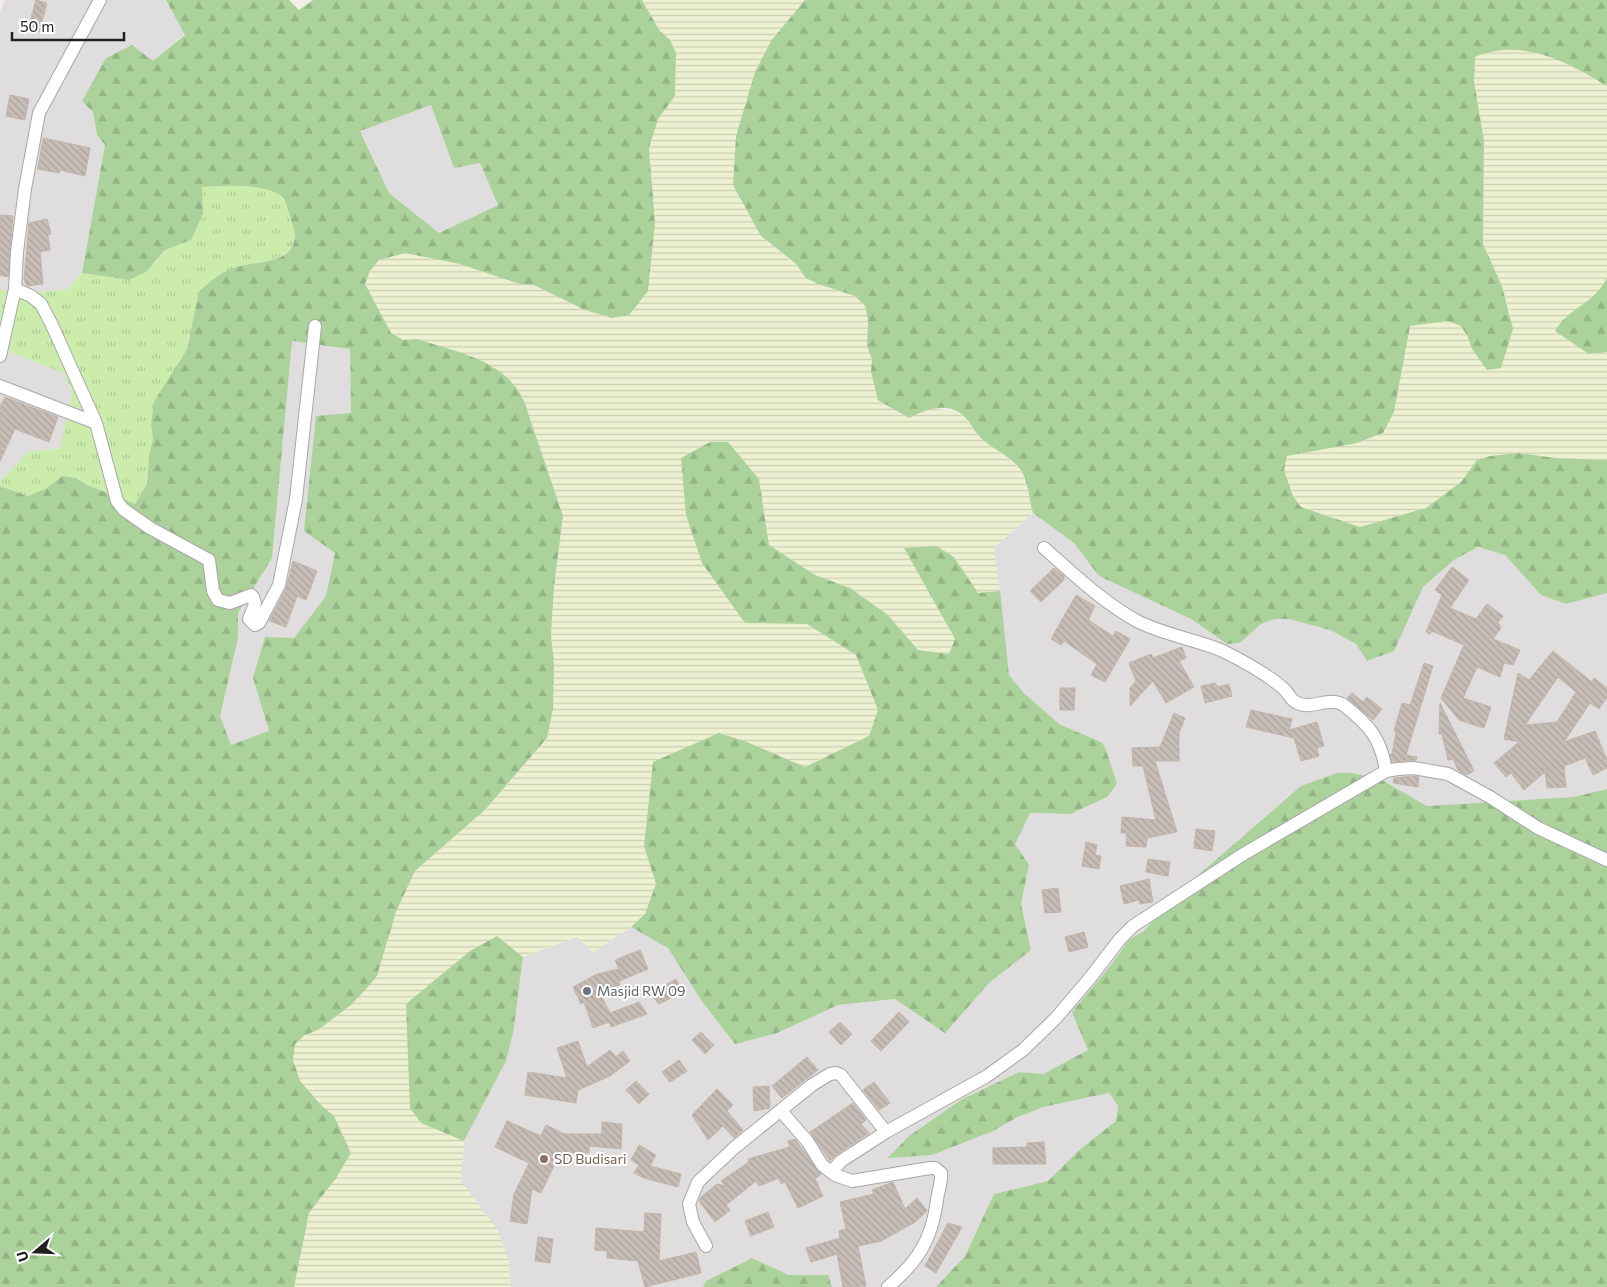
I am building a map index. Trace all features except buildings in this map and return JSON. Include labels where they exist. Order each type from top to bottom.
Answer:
[{"type":"street","points":[[0,356],[16,289],[17,252],[25,189],[39,113],[100,0]]},
{"type":"street","points":[[16,289],[31,296],[41,304],[96,423],[117,501],[150,528],[209,560],[213,591],[218,600],[230,603],[251,595],[255,604],[249,619],[255,625],[259,623],[279,584],[296,499],[315,326]]},
{"type":"street","points":[[0,386],[96,423]]},
{"type":"street","points":[[1044,548],[1100,595],[1137,620],[1156,630],[1221,650],[1284,689],[1294,702],[1310,706],[1333,701],[1344,706],[1377,736],[1386,771]]},
{"type":"street","points":[[834,1175],[841,1161],[886,1132],[987,1076],[1022,1050],[1056,1018],[1120,939],[1133,926],[1242,855],[1386,771],[1414,768],[1448,774],[1490,797],[1538,828],[1607,860]]},
{"type":"street","points":[[706,1246],[693,1222],[689,1204],[698,1182],[734,1148],[812,1085],[836,1073],[841,1075],[886,1132]]},
{"type":"street","points":[[781,1110],[808,1142],[822,1165],[834,1175],[852,1181],[930,1168],[940,1170],[942,1175],[936,1213],[927,1242],[911,1265],[888,1287]]},
{"type":"shaded area","points":[[5,0],[166,0],[185,34],[93,112],[97,135],[105,145],[82,273],[66,290],[34,292],[0,290],[0,12]]},
{"type":"shaded area","points":[[431,105],[454,168],[480,163],[498,205],[439,233],[389,193],[360,130]]},
{"type":"shaded area","points":[[292,341],[350,348],[351,413],[335,553],[326,596],[294,638],[253,678],[269,732],[231,745],[220,716],[238,638],[238,613],[272,558]]},
{"type":"shaded area","points":[[0,348],[64,373],[72,395],[60,448],[28,452],[0,482]]},
{"type":"shaded area","points":[[1033,513],[1074,543],[1099,576],[1191,619],[1227,644],[1240,643],[1261,624],[1275,619],[1289,619],[1330,630],[1356,644],[1368,661],[1394,651],[1423,587],[1454,560],[1478,547],[1505,555],[1541,595],[1566,604],[1607,593],[1607,789],[1574,797],[1427,806],[1380,779],[1222,856],[1172,898],[1144,931],[1129,940],[1107,970],[1088,1050],[1043,1074],[1019,1072],[889,1157],[932,1155],[991,1132],[1018,1117],[1043,1107],[1109,1093],[1118,1106],[1116,1121],[1078,1151],[1048,1181],[994,1194],[965,1256],[936,1287],[832,1287],[827,1275],[789,1275],[752,1258],[706,1281],[703,1287],[511,1287],[508,1258],[461,1181],[464,1141],[506,1061],[513,1034],[523,957],[577,937],[593,952],[631,927],[668,948],[701,1000],[777,1033],[838,1005],[895,999],[945,1032],[990,982],[1031,950],[1021,904],[1029,865],[1014,844],[1030,813],[1070,814],[1101,742],[1059,724],[1024,693],[1009,675],[994,548]]},
{"type":"green space","points":[[166,0],[289,0],[299,10],[313,0],[642,0],[659,30],[670,40],[676,53],[675,96],[658,119],[649,148],[655,223],[648,291],[629,315],[612,318],[585,310],[534,285],[520,284],[460,264],[405,253],[379,260],[370,271],[365,284],[391,333],[403,340],[417,339],[463,354],[493,367],[516,387],[524,401],[563,516],[554,587],[551,634],[554,665],[553,709],[547,738],[485,810],[415,871],[396,912],[377,976],[351,1005],[318,1030],[305,1035],[295,1044],[293,1060],[300,1081],[322,1106],[334,1116],[351,1153],[336,1178],[309,1213],[294,1287],[0,1287],[0,486],[28,496],[47,488],[62,476],[76,478],[87,485],[135,504],[147,484],[149,455],[153,440],[151,425],[154,402],[187,349],[199,291],[228,270],[283,256],[291,249],[295,234],[286,203],[277,193],[268,189],[245,186],[202,187],[203,214],[191,240],[165,250],[147,271],[129,280],[82,273],[105,145],[97,135],[93,112],[82,101],[106,58],[132,45],[153,61],[185,35]],"holes":[[[431,105],[454,168],[480,163],[498,205],[439,233],[389,193],[360,131]],[[292,341],[350,349],[351,413],[316,416],[304,531],[335,553],[326,596],[294,638],[265,637],[253,678],[269,731],[231,745],[220,716],[238,638],[238,613],[272,558]]]},
{"type":"green space","points":[[642,0],[805,0],[771,41],[755,72],[736,136],[733,185],[761,236],[818,284],[855,296],[865,306],[868,320],[867,346],[872,359],[871,372],[909,418],[922,411],[934,408],[962,414],[979,437],[1013,462],[1022,473],[1031,498],[1033,513],[994,548],[1000,591],[978,593],[954,557],[904,548],[955,639],[949,654],[918,650],[888,615],[850,588],[815,575],[769,545],[759,479],[744,623],[807,624],[856,655],[878,710],[869,736],[804,767],[747,742],[719,733],[649,815],[644,846],[656,884],[645,914],[631,927],[593,952],[577,937],[523,957],[497,936],[406,1004],[408,1051],[421,1123],[464,1141],[461,1181],[498,1230],[508,1258],[511,1287],[294,1287],[309,1213],[336,1178],[351,1153],[334,1116],[322,1106],[300,1081],[293,1060],[292,1052],[295,1044],[305,1035],[318,1030],[351,1005],[377,976],[396,912],[415,871],[486,810],[547,738],[553,709],[554,665],[551,634],[554,587],[563,516],[524,401],[518,389],[417,339],[403,340],[390,333],[365,284],[370,271],[379,260],[405,253],[460,264],[520,284],[534,285],[585,310],[612,318],[629,314],[655,223],[649,148],[658,119],[675,96],[676,53],[670,40],[659,30]]},
{"type":"green space","points":[[805,0],[1607,0],[1607,86],[1560,61],[1527,51],[1492,52],[1475,57],[1474,81],[1484,141],[1483,244],[1502,286],[1513,329],[1501,368],[1487,370],[1472,349],[1468,337],[1461,326],[1448,321],[1410,326],[1394,412],[1383,433],[1357,443],[1287,456],[1284,470],[1293,496],[1301,507],[1360,527],[1426,508],[1461,482],[1477,460],[1490,456],[1518,453],[1556,458],[1607,460],[1607,593],[1566,604],[1541,595],[1505,555],[1478,547],[1454,560],[1423,587],[1394,651],[1367,661],[1356,644],[1330,630],[1289,619],[1275,619],[1261,624],[1240,643],[1227,644],[1191,619],[1099,576],[1074,543],[1033,513],[1028,487],[1018,466],[980,437],[958,411],[944,408],[929,409],[909,418],[878,400],[871,372],[872,359],[867,346],[868,320],[865,306],[855,296],[806,278],[795,263],[761,236],[733,185],[736,136],[755,72],[771,41]]},
{"type":"green space","points":[[1502,49],[1516,49],[1559,59],[1607,86],[1607,278],[1597,295],[1586,304],[1589,354],[1607,352],[1607,460],[1556,458],[1518,453],[1477,460],[1461,482],[1426,508],[1360,527],[1302,507],[1293,496],[1284,470],[1287,456],[1371,439],[1410,326],[1448,321],[1461,326],[1468,337],[1472,349],[1511,315],[1502,286],[1483,244],[1484,141],[1474,81],[1475,56]]},
{"type":"green space","points":[[231,185],[263,187],[273,190],[279,195],[289,210],[292,219],[294,237],[292,245],[288,251],[276,258],[233,268],[189,335],[187,349],[179,360],[151,425],[153,440],[149,455],[147,484],[135,504],[87,485],[76,478],[62,476],[47,488],[28,496],[0,486],[0,482],[28,452],[60,448],[72,395],[64,373],[0,348],[0,290],[34,292],[66,290],[82,273],[129,280],[157,261],[165,250],[191,240],[203,214],[202,187]]},
{"type":"green space","points":[[1607,278],[1607,352],[1589,354],[1555,331],[1560,323],[1602,287]]},
{"type":"green space","points":[[710,442],[728,442],[759,479],[769,545],[815,575],[850,588],[888,615],[918,650],[949,654],[955,639],[904,548],[936,546],[954,557],[978,593],[1000,591],[1009,675],[1024,693],[1059,724],[1101,742],[1105,747],[1117,784],[1107,797],[1070,814],[1030,813],[1015,844],[1029,865],[1021,904],[1031,950],[990,982],[945,1033],[895,999],[838,1005],[777,1033],[735,1044],[701,1000],[668,948],[631,927],[645,914],[656,884],[644,846],[653,762],[719,733],[747,742],[805,767],[869,736],[878,710],[856,655],[807,624],[745,623],[702,563],[686,515],[681,458]]},
{"type":"green space","points":[[1337,773],[1352,773],[1380,779],[1427,806],[1574,797],[1607,789],[1607,1287],[936,1287],[965,1256],[994,1194],[1048,1181],[1078,1151],[1116,1121],[1118,1106],[1109,1093],[1043,1107],[1018,1117],[991,1132],[932,1155],[888,1158],[909,1136],[961,1100],[1019,1072],[1043,1074],[1088,1050],[1072,1012],[1129,940],[1144,931],[1172,898],[1301,786]]},
{"type":"green space","points":[[497,936],[523,957],[513,1034],[506,1061],[464,1141],[421,1123],[410,1108],[406,1004],[470,951]]},
{"type":"green space","points":[[752,1258],[789,1275],[828,1275],[832,1287],[703,1287],[706,1281]]},
{"type":"place","name":"Masjid RW 09","points":[[587,991]]},
{"type":"place","name":"SD Budisari","points":[[544,1159]]}]
